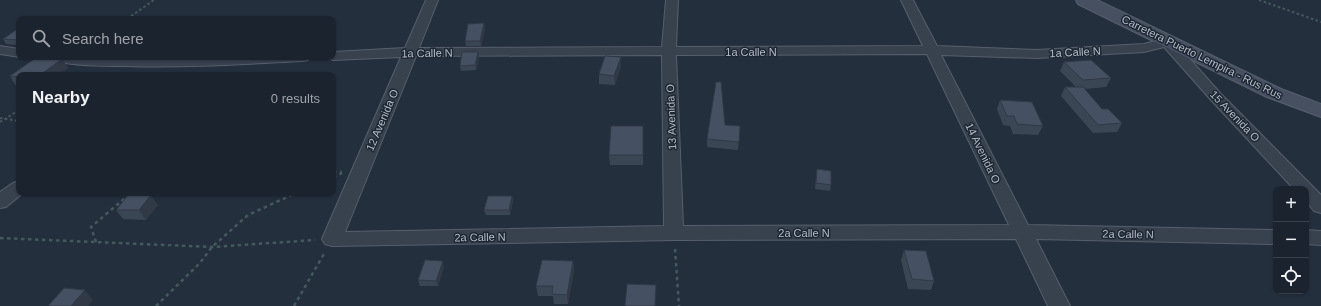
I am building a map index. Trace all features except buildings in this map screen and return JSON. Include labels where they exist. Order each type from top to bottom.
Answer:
[{"type":"street","name":"12 Avenida O","points":[[332,240],[432,0]]},
{"type":"street","name":"13 Avenida O","points":[[672,0],[669,52],[674,233]]},
{"type":"street","name":"14 Avenida O","points":[[907,0],[1058,306]]},
{"type":"street","name":"Carretera Puerto Lempira - Rus Rus","points":[[1084,0],[1274,93],[1321,111]]},
{"type":"street","name":"1a Calle N","points":[[336,56],[411,52],[932,50],[1037,54],[1144,48],[1168,42]]},
{"type":"street","name":"15 Avenida O","points":[[1168,42],[1216,97],[1301,186]]},
{"type":"street","points":[[0,50],[16,52]]},
{"type":"street","points":[[78,60],[94,62],[174,63],[238,60]]},
{"type":"street","points":[[162,72],[174,63]]},
{"type":"street","points":[[0,202],[16,189]]},
{"type":"street","name":"15 Avenida O","points":[[1309,194],[1321,206]]},
{"type":"street","name":"2a Calle N","points":[[332,240],[674,233],[1022,232],[1273,237]]},
{"type":"street","points":[[1309,237],[1321,238]]},
{"type":"path","points":[[131,16],[154,0]]},
{"type":"path","points":[[1259,0],[1321,22]]},
{"type":"path","points":[[0,122],[16,112]]},
{"type":"path","points":[[0,118],[16,121]]},
{"type":"path","points":[[336,172],[344,172],[336,175]]},
{"type":"path","points":[[96,242],[91,227],[127,196]]},
{"type":"path","points":[[156,306],[200,263],[212,247],[248,215],[289,196]]},
{"type":"path","points":[[674,233],[679,306]]},
{"type":"path","points":[[0,238],[212,247],[332,240]]},
{"type":"path","points":[[294,306],[332,240]]}]
